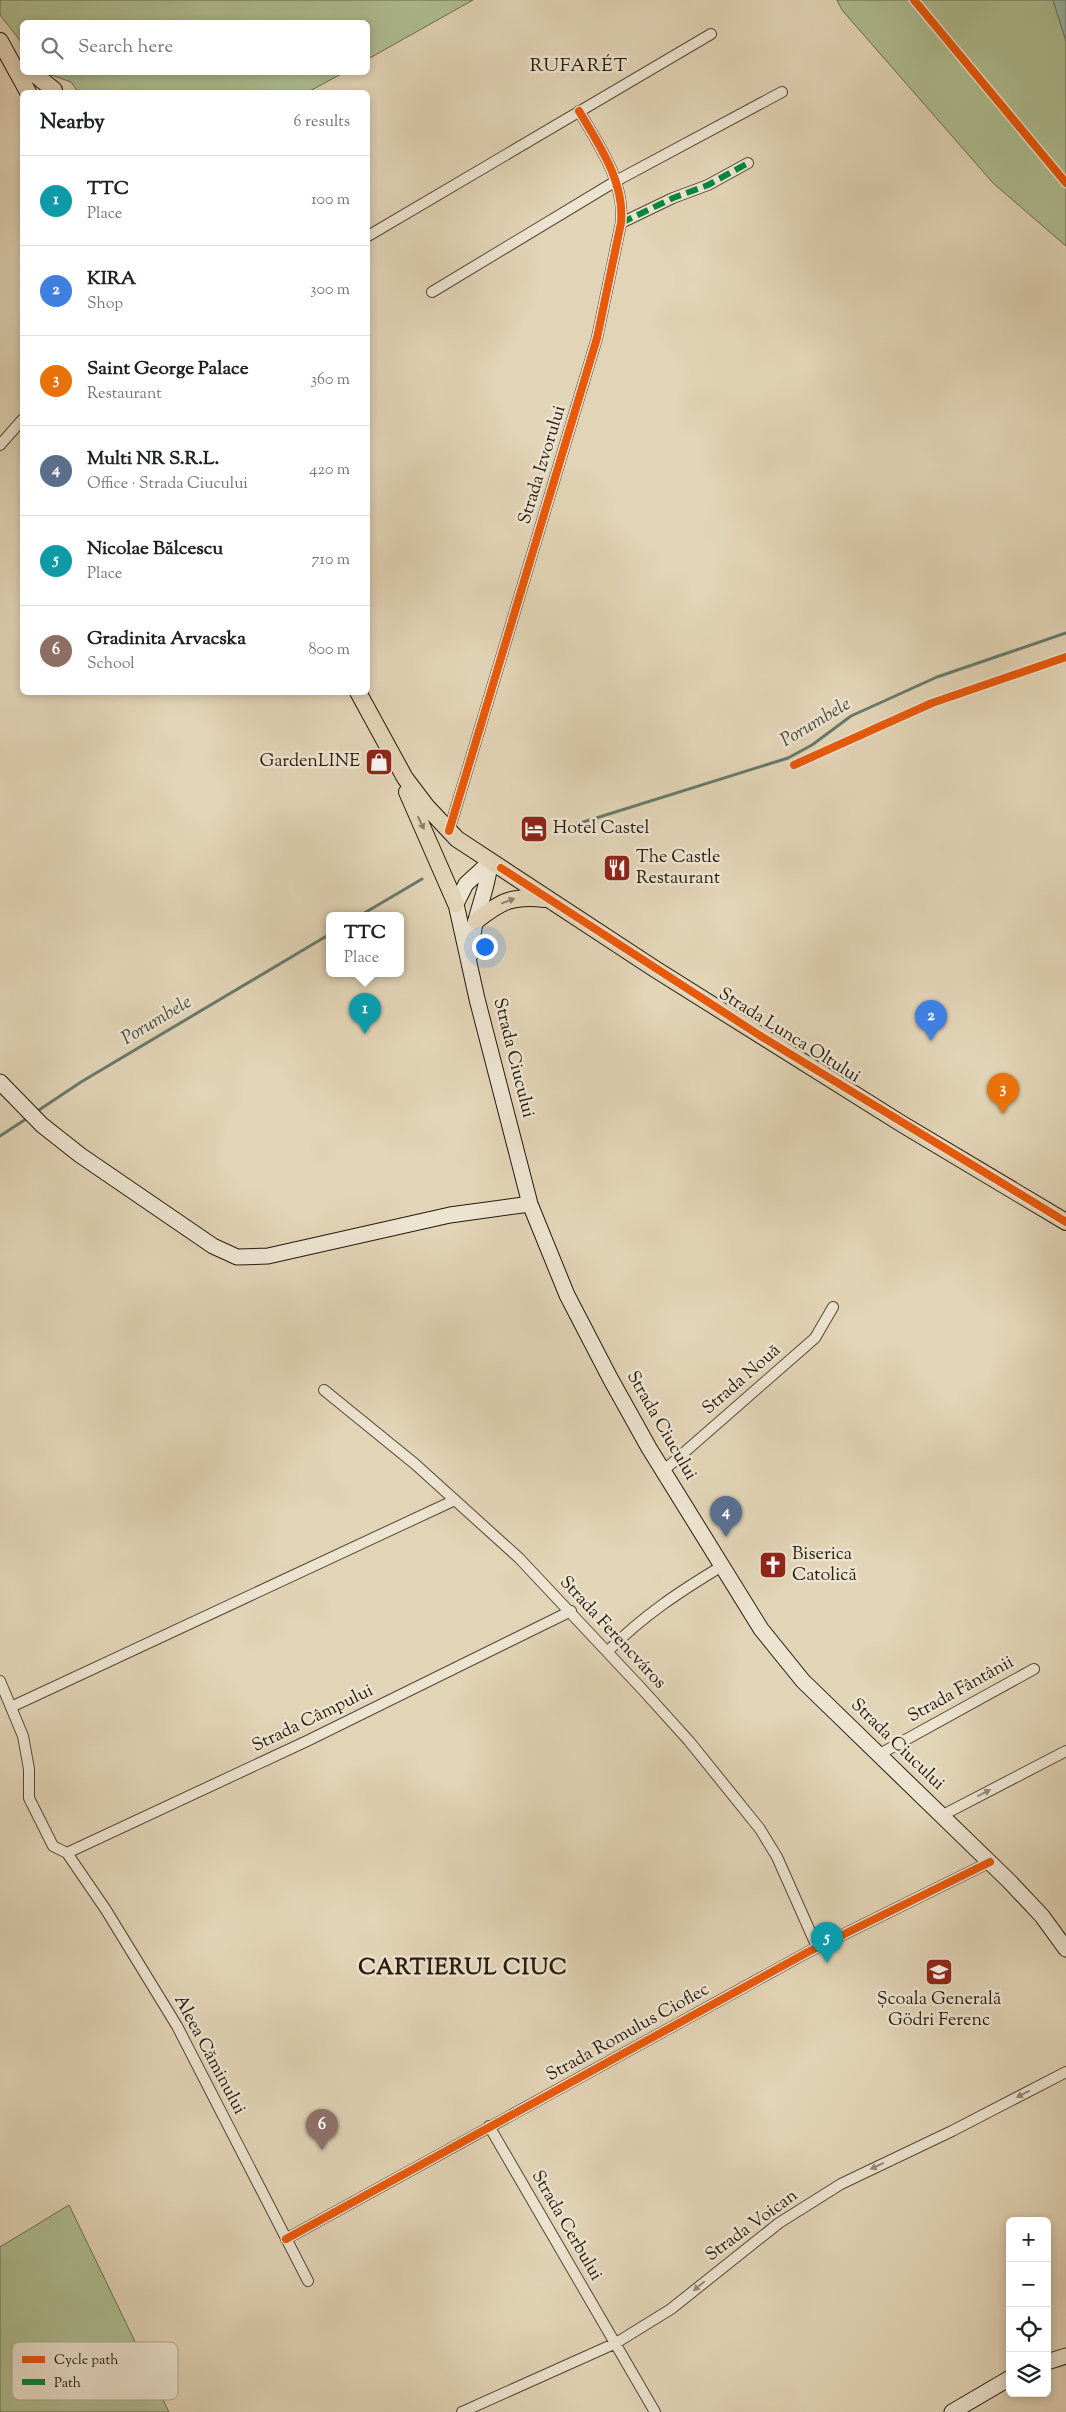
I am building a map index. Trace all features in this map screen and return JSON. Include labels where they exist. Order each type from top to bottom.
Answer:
[{"type":"main road","points":[[4,46],[20,62]]},
{"type":"main road","points":[[4,46],[27,90]]},
{"type":"main road","points":[[35,75],[52,90]]},
{"type":"main road","points":[[360,695],[405,778],[408,795],[456,904],[473,981]]},
{"type":"main road","name":"Strada Lunca Oltului","points":[[405,778],[427,807],[449,831],[490,862],[768,1040],[1066,1222]]},
{"type":"main road","points":[[456,904],[466,884],[490,862]]},
{"type":"main road","points":[[473,981],[472,944],[490,862]]},
{"type":"main road","points":[[476,921],[492,909],[514,898],[546,899]]},
{"type":"main road","name":"Strada Ciucului","points":[[473,981],[530,1204],[567,1295],[634,1422],[663,1471],[779,1654],[834,1714],[990,1862],[1042,1916],[1066,1949]]},
{"type":"main road","points":[[0,1082],[42,1125],[80,1155],[213,1246],[238,1257],[268,1256],[450,1215],[530,1204]]},
{"type":"main road","points":[[1051,2361],[1066,2356]]},
{"type":"main road","points":[[952,2412],[1006,2380]]},
{"type":"street","points":[[370,235],[711,34]]},
{"type":"street","points":[[432,292],[616,181],[782,92]]},
{"type":"street","name":"Strada Izvorului","points":[[449,831],[599,331],[621,223],[621,207],[616,181],[604,153],[579,111]]},
{"type":"street","points":[[621,223],[673,198],[708,186],[748,163]]},
{"type":"street","points":[[0,445],[20,422]]},
{"type":"street","name":"Strada Nouă","points":[[663,1471],[815,1338],[833,1307]]},
{"type":"street","name":"Strada Ferencváros","points":[[324,1390],[455,1500],[524,1562],[689,1741],[760,1829],[777,1856],[817,1946]]},
{"type":"street","points":[[11,1707],[455,1500]]},
{"type":"street","points":[[608,1651],[646,1615],[671,1597],[722,1566]]},
{"type":"street","name":"Strada Câmpului","points":[[67,1853],[308,1741],[571,1611]]},
{"type":"street","name":"Strada Fântânii","points":[[878,1755],[1034,1669]]},
{"type":"street","name":"Aleea Căminului","points":[[0,1681],[23,1736],[29,1769],[29,1798],[53,1846],[67,1853],[106,1910],[177,2026],[308,2281]]},
{"type":"street","points":[[941,1816],[1066,1751]]},
{"type":"street","name":"Strada Romulus Cioflec","points":[[286,2239],[817,1946],[990,1862]]},
{"type":"street","name":"Strada Voican","points":[[462,2412],[616,2343],[671,2309],[779,2223],[841,2184],[952,2131],[1066,2072]]},
{"type":"street","name":"Strada Cerbului","points":[[489,2126],[655,2412]]},
{"type":"shaded area","points":[[0,0],[473,0],[370,58],[370,20],[20,20],[20,40],[0,15]]},
{"type":"shaded area","points":[[837,0],[1053,0],[1066,41],[1066,246],[993,183],[842,10]]},
{"type":"shaded area","points":[[1053,0],[1066,0],[1066,41]]},
{"type":"shaded area","points":[[52,75],[339,75],[312,90],[77,90],[71,82]]},
{"type":"shaded area","points":[[69,2205],[135,2342],[12,2342],[12,2400],[163,2400],[169,2412],[0,2412],[0,2247]]},
{"type":"waterway","name":"Porumbele","points":[[577,824],[788,758],[812,745],[851,716],[937,677],[1066,633]]},
{"type":"waterway","name":"Porumbele","points":[[366,912],[422,879]]},
{"type":"waterway","name":"Porumbele","points":[[36,1112],[81,1082],[326,936]]},
{"type":"waterway","name":"Porumbele","points":[[0,1136],[29,1117]]},
{"type":"marked path","points":[[621,223],[673,198],[708,185],[748,163]]},
{"type":"cycle path","points":[[914,0],[1066,183]]},
{"type":"cycle path","points":[[449,831],[597,338],[621,223],[619,193],[615,179],[609,164],[579,111]]},
{"type":"cycle path","points":[[794,765],[932,703],[1066,657]]},
{"type":"cycle path","points":[[501,868],[759,1035],[1066,1222]]},
{"type":"cycle path","points":[[286,2239],[808,1952],[990,1862]]},
{"type":"place","name":"GardenLINE","points":[[379,762]]},
{"type":"place","name":"Hotel Castel","points":[[534,829]]},
{"type":"place","name":"The Castle Restaurant","points":[[617,868]]},
{"type":"place","name":"TTC","points":[[365,1034]]},
{"type":"place","name":"KIRA","points":[[931,1041]]},
{"type":"place","name":"Saint George Palace","points":[[1003,1114]]},
{"type":"place","name":"Multi NR S.R.L.","points":[[726,1537]]},
{"type":"place","name":"Biserica Catolică","points":[[773,1565]]},
{"type":"place","name":"Nicolae Bălcescu","points":[[827,1963]]},
{"type":"place","name":"Școala Generală Gödri Ferenc","points":[[939,1972]]},
{"type":"place","name":"Gradinita Arvacska","points":[[322,2150]]},
{"type":"district","name":"RUFARÉT","points":[[579,66]]},
{"type":"district","name":"CARTIERUL CIUC","points":[[463,1969]]}]
